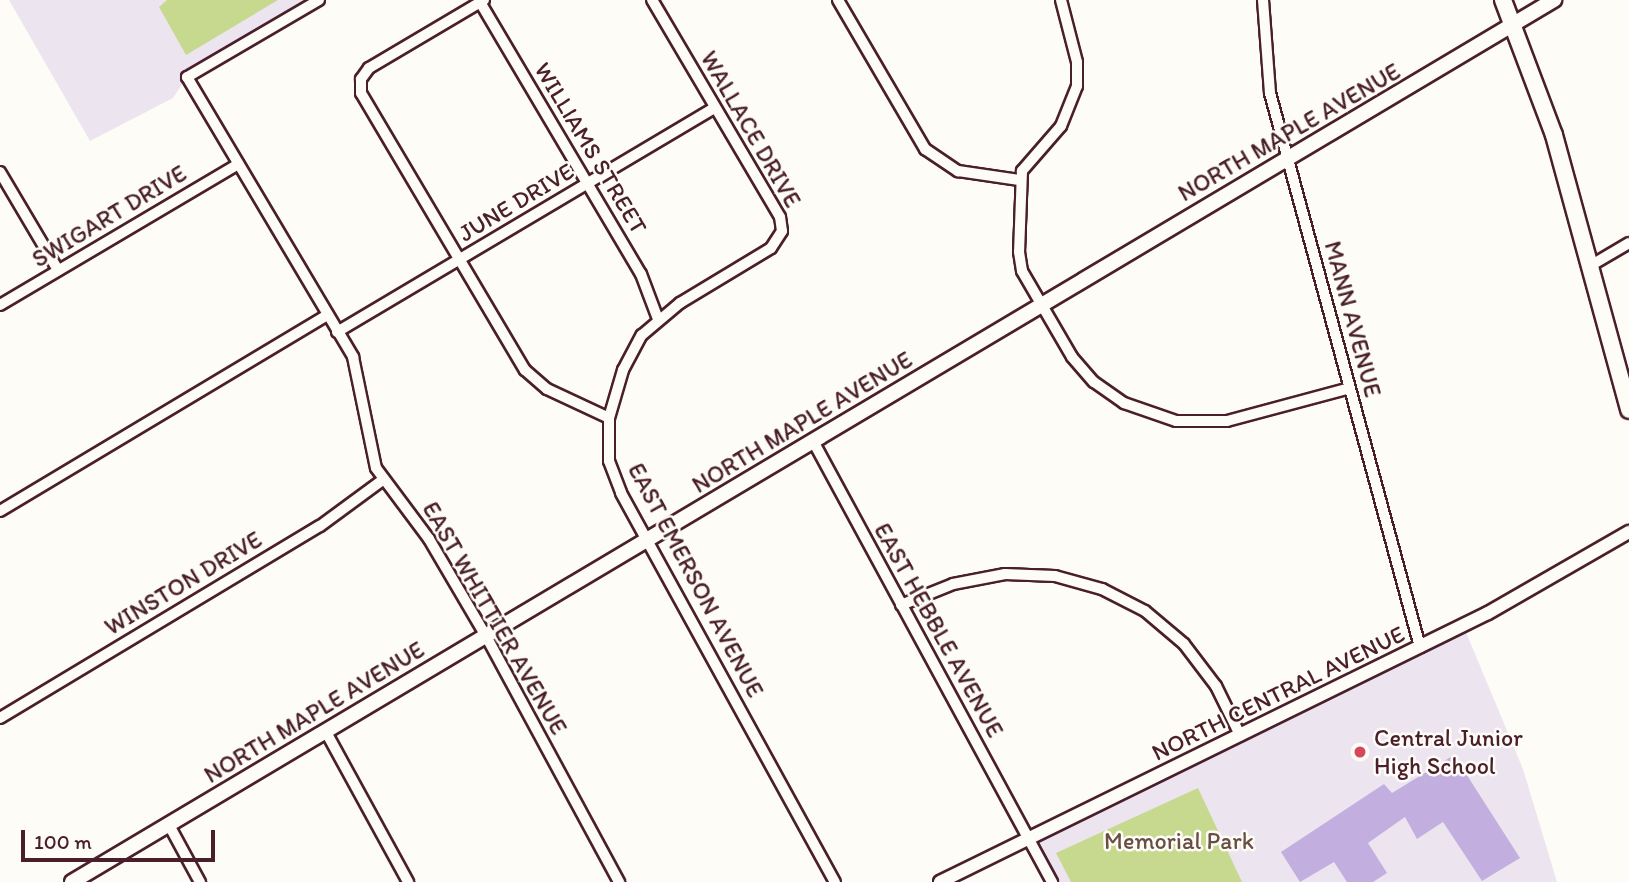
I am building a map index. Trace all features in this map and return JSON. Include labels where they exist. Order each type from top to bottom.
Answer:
[{"type":"main road","points":[[1503,0],[1554,135],[1629,410]]},
{"type":"main road","name":"NORTH MAPLE AVENUE","points":[[72,882],[1554,0]]},
{"type":"street","points":[[0,512],[328,315],[187,77],[319,0]]},
{"type":"street","name":"WALLACE DRIVE","points":[[609,418],[623,370],[642,335],[658,319],[771,248],[781,236],[780,217],[652,0]]},
{"type":"street","points":[[838,0],[925,149],[958,171],[1019,180]]},
{"type":"street","points":[[1061,0],[1077,62],[1075,96],[1061,126],[1026,164],[1019,180],[1020,264],[1041,306],[1094,382],[1125,403],[1160,417],[1227,421],[1350,388]]},
{"type":"street","name":"MANN AVENUE","points":[[1263,0],[1265,71],[1420,647]]},
{"type":"street","points":[[482,1],[369,68],[360,86],[373,115],[530,376],[547,389],[609,418]]},
{"type":"street","name":"WILLIAMS STREET","points":[[482,1],[641,274],[658,319]]},
{"type":"street","name":"JUNE DRIVE","points":[[337,332],[715,108]]},
{"type":"street","name":"SWIGART DRIVE","points":[[0,305],[239,163]]},
{"type":"street","points":[[0,172],[58,270]]},
{"type":"street","points":[[1590,266],[1629,243]]},
{"type":"street","name":"EAST WHITTIER AVENUE","points":[[328,315],[359,371],[368,444],[384,479],[429,539],[486,636],[620,882]]},
{"type":"street","name":"EAST EMERSON AVENUE","points":[[609,418],[609,461],[614,478],[835,882]]},
{"type":"street","name":"EAST HEBBLE AVENUE","points":[[813,441],[1052,882]]},
{"type":"street","name":"WINSTON DRIVE","points":[[0,718],[320,526],[384,479]]},
{"type":"street","name":"NORTH CENTRAL AVENUE","points":[[940,882],[1420,647],[1629,532]]},
{"type":"street","points":[[901,605],[953,584],[1004,574],[1055,576],[1101,589],[1144,611],[1184,644],[1216,686],[1240,735]]},
{"type":"street","points":[[326,732],[408,882]]},
{"type":"street","points":[[169,825],[200,882]]},
{"type":"shaded area","points":[[9,0],[319,0],[187,77],[173,98],[90,141]]},
{"type":"shaded area","name":"Central Junior High School","points":[[1463,625],[1523,769],[1557,882],[1050,882],[1028,839]]},
{"type":"green space","points":[[167,0],[278,0],[186,55],[159,7]]},
{"type":"green space","name":"Memorial Park","points":[[1198,788],[1242,882],[1071,882],[1056,853]]},
{"type":"building","points":[[1454,755],[1520,858],[1482,881],[1443,822],[1417,839],[1405,817],[1368,843],[1387,873],[1373,882],[1347,882],[1334,862],[1300,882],[1281,852],[1384,784],[1392,793]]},
{"type":"place","name":"Central Junior High School","points":[[1360,752]]}]
